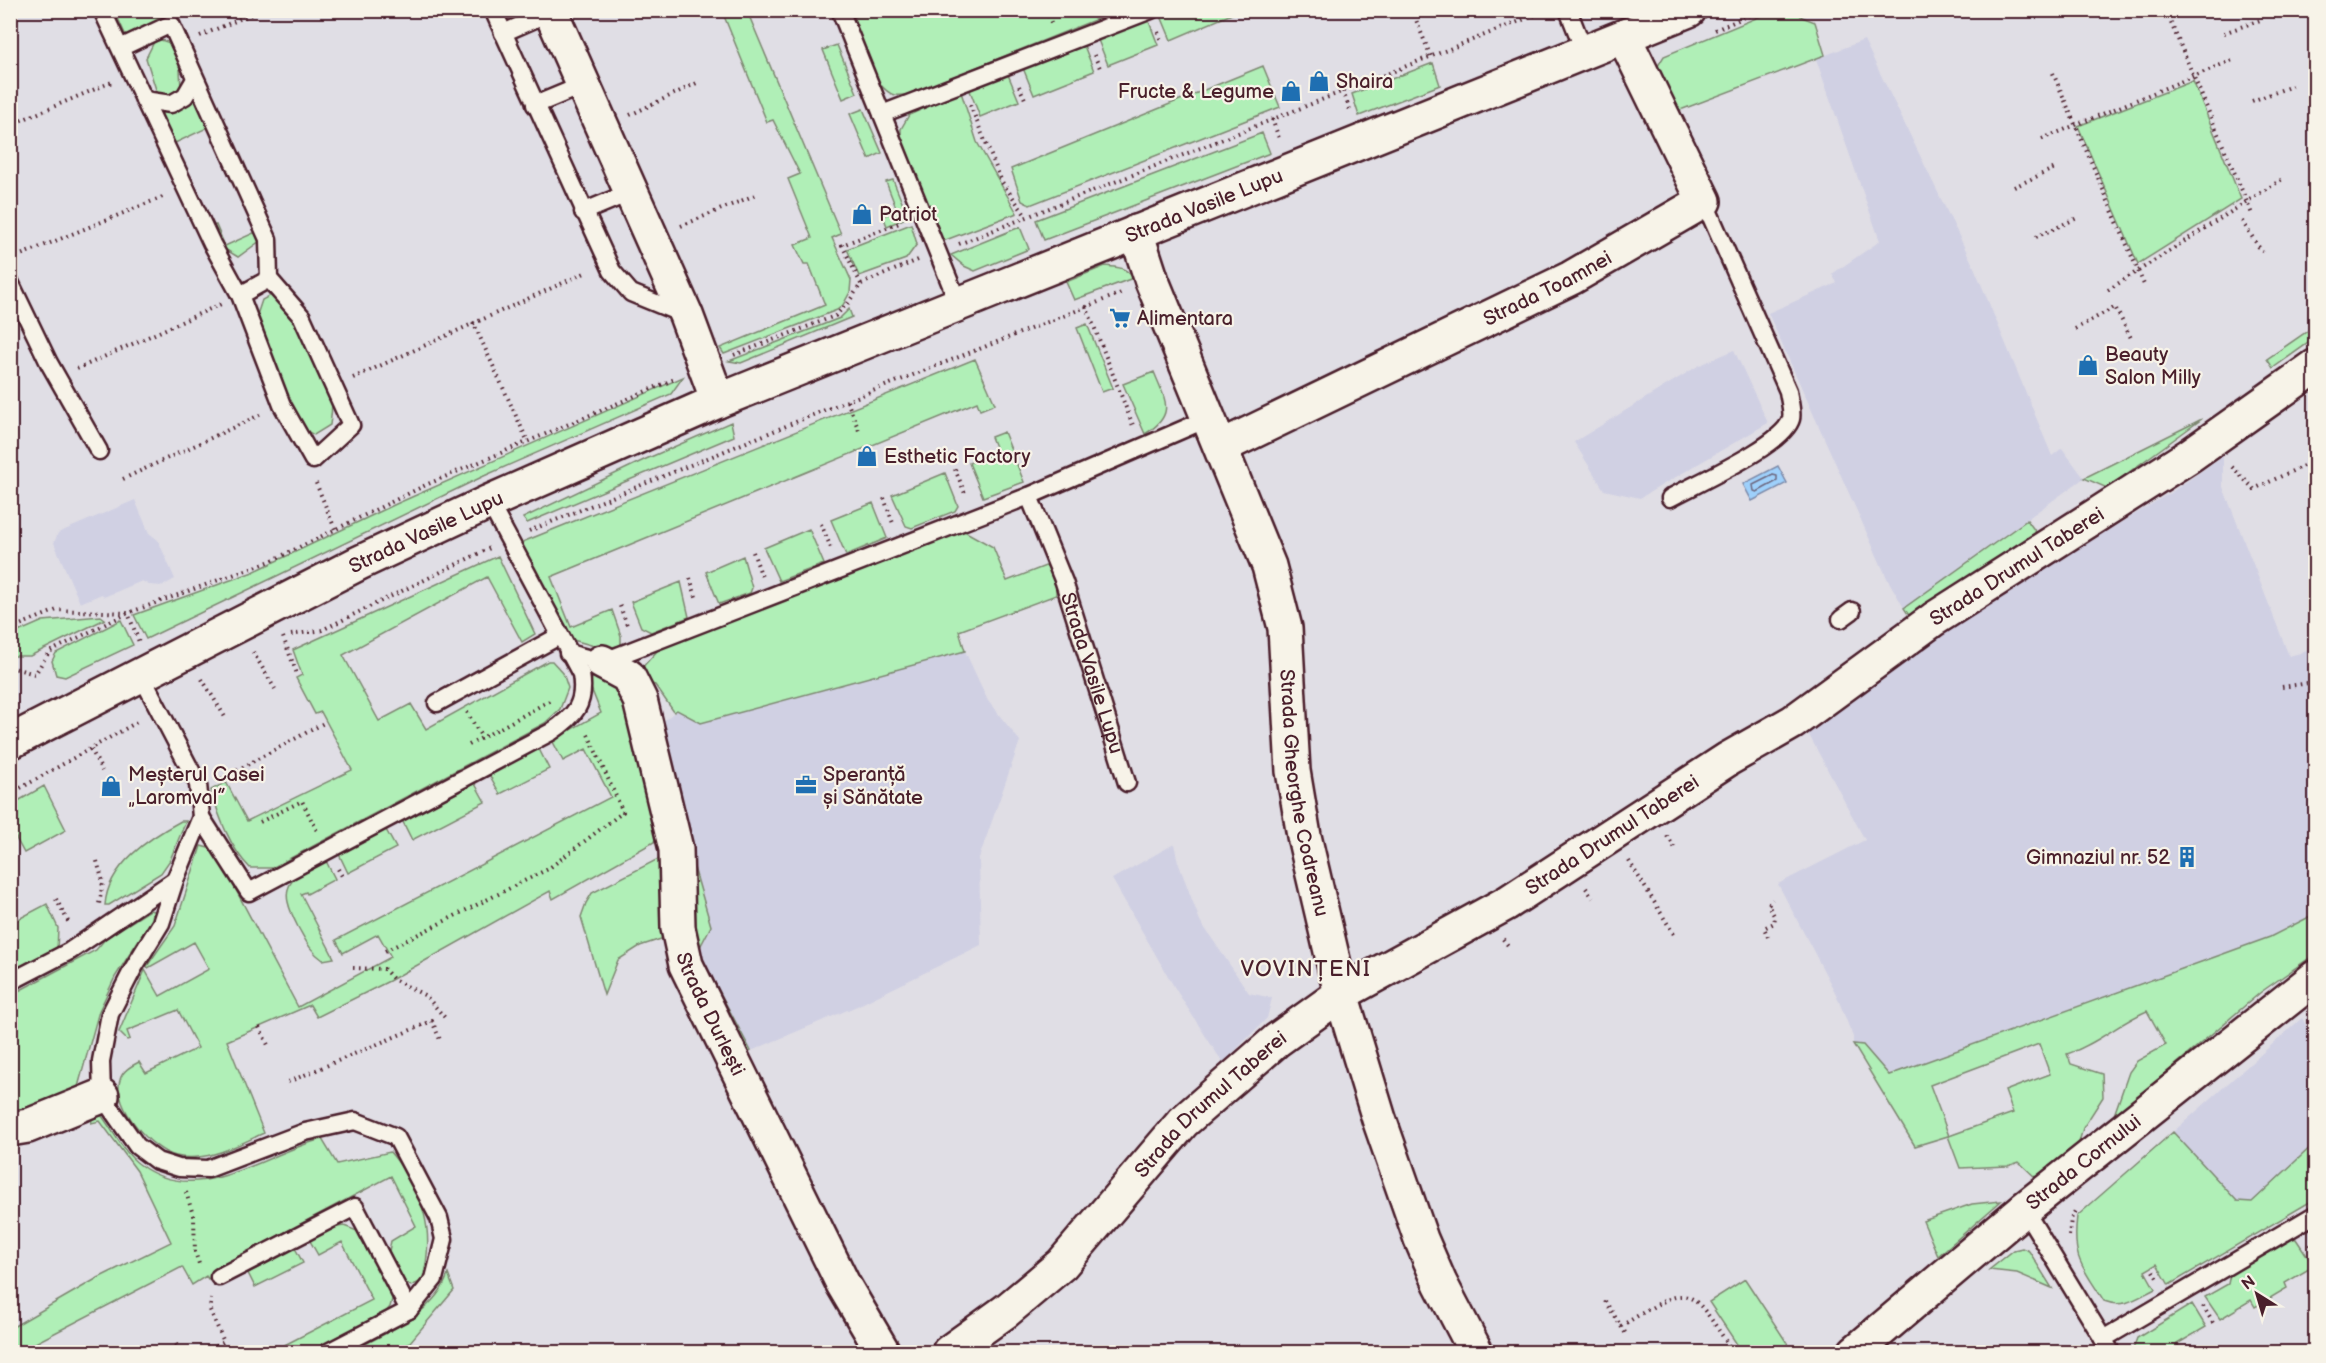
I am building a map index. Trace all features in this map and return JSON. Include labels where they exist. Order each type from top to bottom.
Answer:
[{"type":"street","points":[[550,11],[686,315],[718,401]]},
{"type":"street","name":"Strada Vasile Lupu","points":[[10,742],[359,563],[489,502],[718,401],[1585,53],[1681,12]]},
{"type":"street","points":[[1624,37],[1704,201]]},
{"type":"street","name":"Strada Toamnei","points":[[1214,433],[1571,278],[1704,201]]},
{"type":"street","name":"Strada Gheorghe Codreanu","points":[[1136,232],[1152,281],[1269,566],[1285,628],[1293,771],[1304,836],[1341,994],[1376,1109],[1421,1239],[1440,1283],[1476,1353]]},
{"type":"street","name":"Strada Drumul Taberei","points":[[949,1353],[1006,1311],[1062,1264],[1157,1150],[1216,1090],[1277,1040],[1341,994],[1507,903],[1728,759],[1793,722],[1934,619],[2189,456],[2316,366]]},
{"type":"street","name":"Strada Durlești","points":[[602,662],[628,676],[639,700],[676,849],[678,928],[686,965],[843,1284],[883,1353]]},
{"type":"street","name":"Strada Cornului","points":[[1855,1353],[2024,1209],[2316,977]]},
{"type":"street","points":[[10,1130],[28,1126],[102,1096]]},
{"type":"lane","points":[[102,10],[185,188],[240,295],[282,405],[313,460],[351,425],[302,317],[269,279],[268,238],[171,24],[120,48]]},
{"type":"lane","points":[[493,10],[608,263],[631,293],[686,315]]},
{"type":"lane","points":[[840,10],[959,305]]},
{"type":"lane","points":[[882,114],[1151,10]]},
{"type":"lane","points":[[1568,10],[1585,53]]},
{"type":"lane","points":[[503,33],[550,11]]},
{"type":"lane","points":[[144,100],[171,104],[185,96],[195,79]]},
{"type":"lane","points":[[535,105],[583,85]]},
{"type":"lane","points":[[583,212],[631,192]]},
{"type":"lane","points":[[1670,498],[1779,437],[1791,419],[1788,391],[1704,201]]},
{"type":"lane","points":[[240,295],[269,279]]},
{"type":"lane","points":[[10,282],[57,378],[99,451]]},
{"type":"lane","points":[[568,653],[602,662],[1029,496],[1141,447],[1214,433]]},
{"type":"lane","name":"Strada Vasile Lupu","points":[[1029,496],[1064,582],[1126,783]]},
{"type":"lane","points":[[201,817],[249,892],[551,732],[568,720],[576,710],[584,691],[581,674],[489,502]]},
{"type":"lane","points":[[437,703],[559,636]]},
{"type":"lane","points":[[141,675],[199,790],[201,817],[175,880],[161,923],[134,967],[110,1014],[101,1061],[102,1096],[136,1146],[157,1161],[179,1168],[208,1168],[305,1132],[355,1121],[396,1137],[439,1218],[444,1239],[434,1279],[409,1310],[328,1353]]},
{"type":"lane","points":[[10,982],[70,951],[175,880]]},
{"type":"lane","points":[[219,1277],[356,1207],[409,1310]]},
{"type":"lane","points":[[2024,1209],[2107,1346],[2316,1214]]},
{"type":"path","points":[[180,45],[261,10]]},
{"type":"path","points":[[1412,10],[1431,57]]},
{"type":"path","points":[[10,667],[35,674],[49,652],[128,613],[271,561],[428,484],[705,366],[835,316],[848,303],[861,284],[1026,216],[1546,10]]},
{"type":"path","points":[[2224,33],[2263,19]]},
{"type":"path","points":[[2171,23],[2252,214]]},
{"type":"path","points":[[2042,139],[2235,59]]},
{"type":"path","points":[[2053,73],[2145,287]]},
{"type":"path","points":[[10,125],[132,74]]},
{"type":"path","points":[[603,128],[699,82]]},
{"type":"path","points":[[961,84],[1002,182],[1026,216]]},
{"type":"path","points":[[2252,101],[2292,86]]},
{"type":"path","points":[[2014,187],[2055,168]]},
{"type":"path","points":[[2108,290],[2284,178]]},
{"type":"path","points":[[10,259],[185,188]]},
{"type":"path","points":[[652,238],[755,195]]},
{"type":"path","points":[[861,284],[842,245],[912,218]]},
{"type":"path","points":[[2036,237],[2077,218]]},
{"type":"path","points":[[2242,221],[2262,252]]},
{"type":"path","points":[[333,387],[608,263]]},
{"type":"path","points":[[273,642],[283,637],[322,630],[508,539],[847,400],[1152,281]]},
{"type":"path","points":[[57,378],[240,295]]},
{"type":"path","points":[[1086,306],[1141,447]]},
{"type":"path","points":[[2075,329],[2115,307],[2131,338]]},
{"type":"path","points":[[473,322],[528,442]]},
{"type":"path","points":[[847,400],[860,433]]},
{"type":"path","points":[[123,479],[282,405]]},
{"type":"path","points":[[313,460],[312,471],[335,529]]},
{"type":"path","points":[[2232,467],[2254,489],[2316,460]]},
{"type":"path","points":[[10,629],[57,610],[128,613]]},
{"type":"path","points":[[128,613],[139,642]]},
{"type":"path","points":[[283,637],[297,674]]},
{"type":"path","points":[[242,657],[263,647]]},
{"type":"path","points":[[253,652],[275,689]]},
{"type":"path","points":[[194,682],[212,673]]},
{"type":"path","points":[[201,678],[225,717]]},
{"type":"path","points":[[2283,687],[2316,682]]},
{"type":"path","points":[[456,693],[482,738]]},
{"type":"path","points":[[469,745],[554,698]]},
{"type":"path","points":[[385,951],[548,869],[623,812],[576,710]]},
{"type":"path","points":[[10,794],[139,721]]},
{"type":"path","points":[[199,790],[251,760],[324,723]]},
{"type":"path","points":[[91,749],[102,771]]},
{"type":"path","points":[[260,822],[302,801],[316,830]]},
{"type":"path","points":[[1666,834],[1675,848]]},
{"type":"path","points":[[1627,858],[1675,936]]},
{"type":"path","points":[[97,861],[103,882],[99,902],[104,928]]},
{"type":"path","points":[[2308,874],[2316,871]]},
{"type":"path","points":[[1584,885],[1593,898]]},
{"type":"path","points":[[1768,937],[1764,928],[1774,923],[1775,917],[1768,905],[1773,900]]},
{"type":"path","points":[[352,968],[384,969],[393,979],[426,996],[446,1019]]},
{"type":"path","points":[[288,1082],[432,1021],[441,1042]]},
{"type":"path","points":[[259,1027],[269,1047]]},
{"type":"path","points":[[2069,1243],[2071,1219],[2080,1202]]},
{"type":"path","points":[[1621,1326],[1670,1297],[1681,1294],[1695,1300],[1733,1353]]},
{"type":"path","points":[[1605,1301],[1626,1334]]},
{"type":"path","points":[[176,1344],[181,1353]]},
{"type":"shaded area","points":[[1864,40],[1974,267],[2052,456],[2062,448],[2084,478],[1904,608],[1887,578],[1768,313],[1837,283],[1832,274],[1880,241],[1816,59]]},
{"type":"shaded area","points":[[1734,350],[1768,423],[1640,498],[1604,490],[1574,442],[1698,366]]},
{"type":"shaded area","points":[[2223,456],[2223,487],[2289,656],[2315,649],[2315,914],[2270,937],[1888,1075],[1863,1045],[1853,1044],[1853,1037],[1836,994],[1778,884],[1865,840],[1808,733],[1923,643],[2173,491]]},
{"type":"shaded area","points":[[135,500],[149,533],[158,540],[175,579],[162,586],[149,585],[142,581],[104,597],[102,594],[80,603],[54,543],[58,533]]},
{"type":"shaded area","points":[[965,651],[988,701],[1020,741],[979,858],[981,945],[857,1006],[751,1051],[698,951],[654,729],[677,710],[701,723]]},
{"type":"shaded area","points":[[1174,844],[1178,862],[1200,921],[1249,993],[1272,998],[1267,1018],[1223,1063],[1176,990],[1112,879]]},
{"type":"shaded area","points":[[2302,1018],[2315,1042],[2315,1143],[2252,1202],[2237,1201],[2173,1132]]},
{"type":"green space","points":[[117,10],[173,10],[175,14],[126,36],[115,12]]},
{"type":"green space","points":[[860,10],[1117,11],[910,94],[894,95],[880,84],[853,20]]},
{"type":"green space","points":[[722,11],[747,11],[841,234],[832,238],[851,280],[850,292],[843,305],[837,310],[724,354],[720,348],[825,305],[809,264],[804,264],[795,245],[812,238],[788,179],[800,174],[773,120],[767,122]]},
{"type":"green space","points":[[1175,11],[1230,11],[1232,14],[1171,40],[1161,16]]},
{"type":"green space","points":[[1773,11],[1797,11],[1802,17],[1815,22],[1825,55],[1675,112],[1656,69],[1664,56]]},
{"type":"green space","points":[[1148,19],[1158,45],[1108,65],[1098,40]]},
{"type":"green space","points":[[161,40],[173,44],[180,69],[181,89],[175,96],[158,96],[146,58],[154,42]]},
{"type":"green space","points":[[1083,43],[1094,71],[1034,95],[1023,68]]},
{"type":"green space","points":[[837,45],[857,93],[843,99],[823,50]]},
{"type":"green space","points":[[1433,63],[1440,85],[1359,116],[1352,94]]},
{"type":"green space","points":[[1263,66],[1280,107],[1030,205],[1022,201],[1011,169]]},
{"type":"green space","points":[[1007,72],[1019,101],[980,117],[969,88]]},
{"type":"green space","points":[[2193,81],[2241,199],[2138,264],[2078,126]]},
{"type":"green space","points":[[961,92],[977,142],[1017,213],[943,241],[901,138],[901,129],[909,115]]},
{"type":"green space","points":[[196,98],[209,127],[173,144],[159,114],[172,111]]},
{"type":"green space","points":[[863,109],[882,153],[869,159],[850,114]]},
{"type":"green space","points":[[1262,133],[1270,153],[1044,240],[1036,220]]},
{"type":"green space","points":[[893,180],[908,217],[887,226],[883,216],[897,210],[886,182]]},
{"type":"green space","points":[[911,224],[917,244],[906,259],[859,276],[847,249]]},
{"type":"green space","points":[[216,225],[225,246],[258,231],[260,241],[238,257],[223,248],[212,226]]},
{"type":"green space","points":[[1020,227],[1029,249],[975,271],[964,266],[951,255]]},
{"type":"green space","points":[[1105,266],[1124,270],[1133,278],[1074,300],[1066,282]]},
{"type":"green space","points":[[271,295],[288,312],[297,326],[322,373],[331,398],[330,425],[314,435],[299,427],[256,318],[262,300]]},
{"type":"green space","points":[[849,309],[852,317],[741,363],[729,361],[840,318]]},
{"type":"green space","points":[[1087,324],[1113,388],[1102,392],[1077,328]]},
{"type":"green space","points":[[2315,326],[2315,338],[2273,368],[2267,359]]},
{"type":"green space","points":[[975,359],[995,404],[980,410],[977,402],[551,577],[571,627],[612,610],[621,636],[621,645],[605,649],[566,638],[520,543]]},
{"type":"green space","points":[[1154,372],[1165,399],[1165,414],[1155,427],[1145,434],[1123,384]]},
{"type":"green space","points":[[683,377],[671,394],[484,476],[146,639],[134,615],[253,572],[396,504]]},
{"type":"green space","points":[[2202,419],[2107,488],[2084,478]]},
{"type":"green space","points":[[731,422],[734,436],[527,523],[523,518],[646,459]]},
{"type":"green space","points":[[1004,432],[1024,482],[983,497],[969,463],[997,452],[991,437]]},
{"type":"green space","points":[[945,473],[958,506],[955,511],[912,528],[906,526],[892,495]]},
{"type":"green space","points":[[873,503],[887,538],[846,555],[831,520]]},
{"type":"green space","points":[[2027,520],[2038,535],[1910,617],[1904,608]]},
{"type":"green space","points":[[959,528],[993,547],[1007,581],[1048,565],[1056,587],[1056,595],[959,631],[965,651],[701,723],[677,710],[674,712],[655,685],[647,683],[639,671],[658,650]]},
{"type":"green space","points":[[809,529],[824,564],[779,581],[764,548]]},
{"type":"green space","points":[[498,556],[535,634],[522,642],[487,577],[343,655],[379,721],[411,704],[426,729],[548,661],[552,661],[563,673],[568,688],[560,709],[545,723],[272,868],[250,868],[231,842],[211,790],[226,782],[247,821],[352,770],[321,712],[315,714],[296,678],[302,675],[293,650]]},
{"type":"green space","points":[[743,556],[752,588],[750,593],[719,604],[706,572]]},
{"type":"green space","points":[[681,582],[689,617],[651,632],[641,627],[631,602]]},
{"type":"green space","points":[[101,616],[105,619],[30,656],[11,656],[11,635],[43,621]]},
{"type":"green space","points":[[121,620],[133,645],[65,677],[56,675],[52,661],[56,653]]},
{"type":"green space","points":[[594,675],[622,683],[658,830],[654,842],[553,899],[550,891],[389,981],[317,1017],[310,1005],[227,1041],[264,1133],[222,1152],[188,1158],[166,1152],[146,1137],[136,1126],[122,1102],[119,1091],[123,1074],[139,1062],[146,1073],[198,1048],[178,1010],[127,1031],[130,1039],[127,1040],[119,1032],[145,970],[160,996],[209,969],[194,942],[148,968],[147,966],[175,926],[201,846],[212,849],[220,860],[298,1007],[391,957],[378,934],[343,953],[336,940],[611,797],[586,749],[563,761],[552,740],[601,713],[589,683]]},
{"type":"green space","points":[[654,729],[711,926],[698,951],[751,1051],[739,1055],[706,992],[692,952],[686,924],[683,858],[650,730]]},
{"type":"green space","points":[[538,747],[549,769],[500,794],[489,774]]},
{"type":"green space","points":[[474,782],[485,802],[412,840],[402,820]]},
{"type":"green space","points":[[44,786],[66,830],[24,853],[11,829],[11,805]]},
{"type":"green space","points":[[181,821],[186,821],[170,860],[161,873],[109,905],[105,905],[108,891],[122,865],[132,854],[156,836]]},
{"type":"green space","points":[[385,828],[396,848],[348,873],[338,852]]},
{"type":"green space","points":[[325,859],[335,879],[307,894],[306,892],[301,894],[334,958],[323,960],[311,949],[298,927],[288,902],[287,893],[294,879]]},
{"type":"green space","points":[[658,859],[663,861],[667,937],[640,946],[618,960],[604,995],[581,917],[586,903],[592,893]]},
{"type":"green space","points":[[47,904],[58,928],[57,951],[12,973],[11,923]]},
{"type":"green space","points":[[150,910],[153,911],[152,919],[115,977],[99,1011],[78,1087],[68,1095],[11,1118],[11,995],[96,950],[106,938]]},
{"type":"green space","points":[[2315,914],[2315,954],[2261,992],[2113,1118],[2129,1072],[2137,1061],[2166,1045],[2147,1011],[2088,1045],[2067,1054],[2071,1064],[2102,1074],[2103,1097],[2083,1128],[2078,1146],[2037,1179],[2019,1162],[2008,1166],[1960,1168],[1948,1136],[1915,1146],[1853,1044],[1863,1045],[1889,1075],[2270,937]],"holes":[[[2039,1044],[2050,1074],[2005,1091],[2013,1113],[1949,1136],[1930,1085]]]},
{"type":"green space","points":[[94,1113],[102,1116],[124,1148],[139,1164],[161,1176],[184,1181],[207,1180],[230,1174],[322,1139],[337,1164],[390,1152],[411,1182],[424,1213],[428,1246],[422,1281],[411,1286],[403,1282],[389,1251],[391,1241],[416,1226],[391,1176],[215,1269],[217,1274],[208,1279],[206,1276],[192,1285],[182,1267],[18,1352],[11,1352],[11,1328],[96,1279],[171,1242],[137,1171],[100,1121],[91,1123]]},
{"type":"green space","points":[[2173,1132],[2237,1201],[2252,1202],[2315,1143],[2315,1199],[2169,1285],[2157,1264],[2145,1271],[2155,1289],[2124,1303],[2104,1301],[2080,1262],[2076,1243],[2077,1216]]},
{"type":"green space","points":[[2001,1201],[1938,1256],[1923,1221],[1972,1204]]},
{"type":"green space","points":[[344,1226],[360,1232],[393,1296],[390,1307],[384,1314],[314,1352],[271,1352],[372,1300],[342,1242],[318,1255],[309,1239],[331,1228]]},
{"type":"green space","points":[[2289,1238],[2296,1239],[2314,1266],[2285,1283],[2287,1288],[2255,1307],[2251,1300],[2220,1319],[2205,1297],[2228,1284],[2230,1274]]},
{"type":"green space","points":[[295,1248],[303,1263],[255,1287],[248,1273]]},
{"type":"green space","points":[[2022,1248],[2029,1251],[2052,1288],[2017,1273],[1989,1270],[2014,1250]]},
{"type":"green space","points":[[448,1274],[454,1290],[405,1348],[396,1352],[350,1352],[420,1312],[442,1288]]},
{"type":"green space","points":[[1745,1279],[1793,1352],[1742,1352],[1709,1302]]},
{"type":"green space","points":[[2192,1304],[2206,1327],[2177,1344],[2181,1350],[2177,1352],[2132,1352],[2137,1338]]},
{"type":"water","points":[[1778,466],[1787,483],[1752,501],[1743,484]]},
{"type":"place","name":"Shaira","points":[[1319,81]]},
{"type":"place","name":"Fructe & Legume","points":[[1291,91]]},
{"type":"place","name":"Patriot","points":[[862,214]]},
{"type":"place","name":"Alimentara","points":[[1120,318]]},
{"type":"place","name":"Beauty Salon Milly","points":[[2088,365]]},
{"type":"place","name":"Esthetic Factory","points":[[867,456]]},
{"type":"place","name":"Speranță și Sănătate","points":[[806,785]]},
{"type":"place","name":"Meșterul Casei „Laromval”","points":[[111,786]]},
{"type":"place","name":"Gimnaziul nr. 52","points":[[2187,857]]},
{"type":"district","name":"VOVINȚENI","points":[[1306,968]]}]
